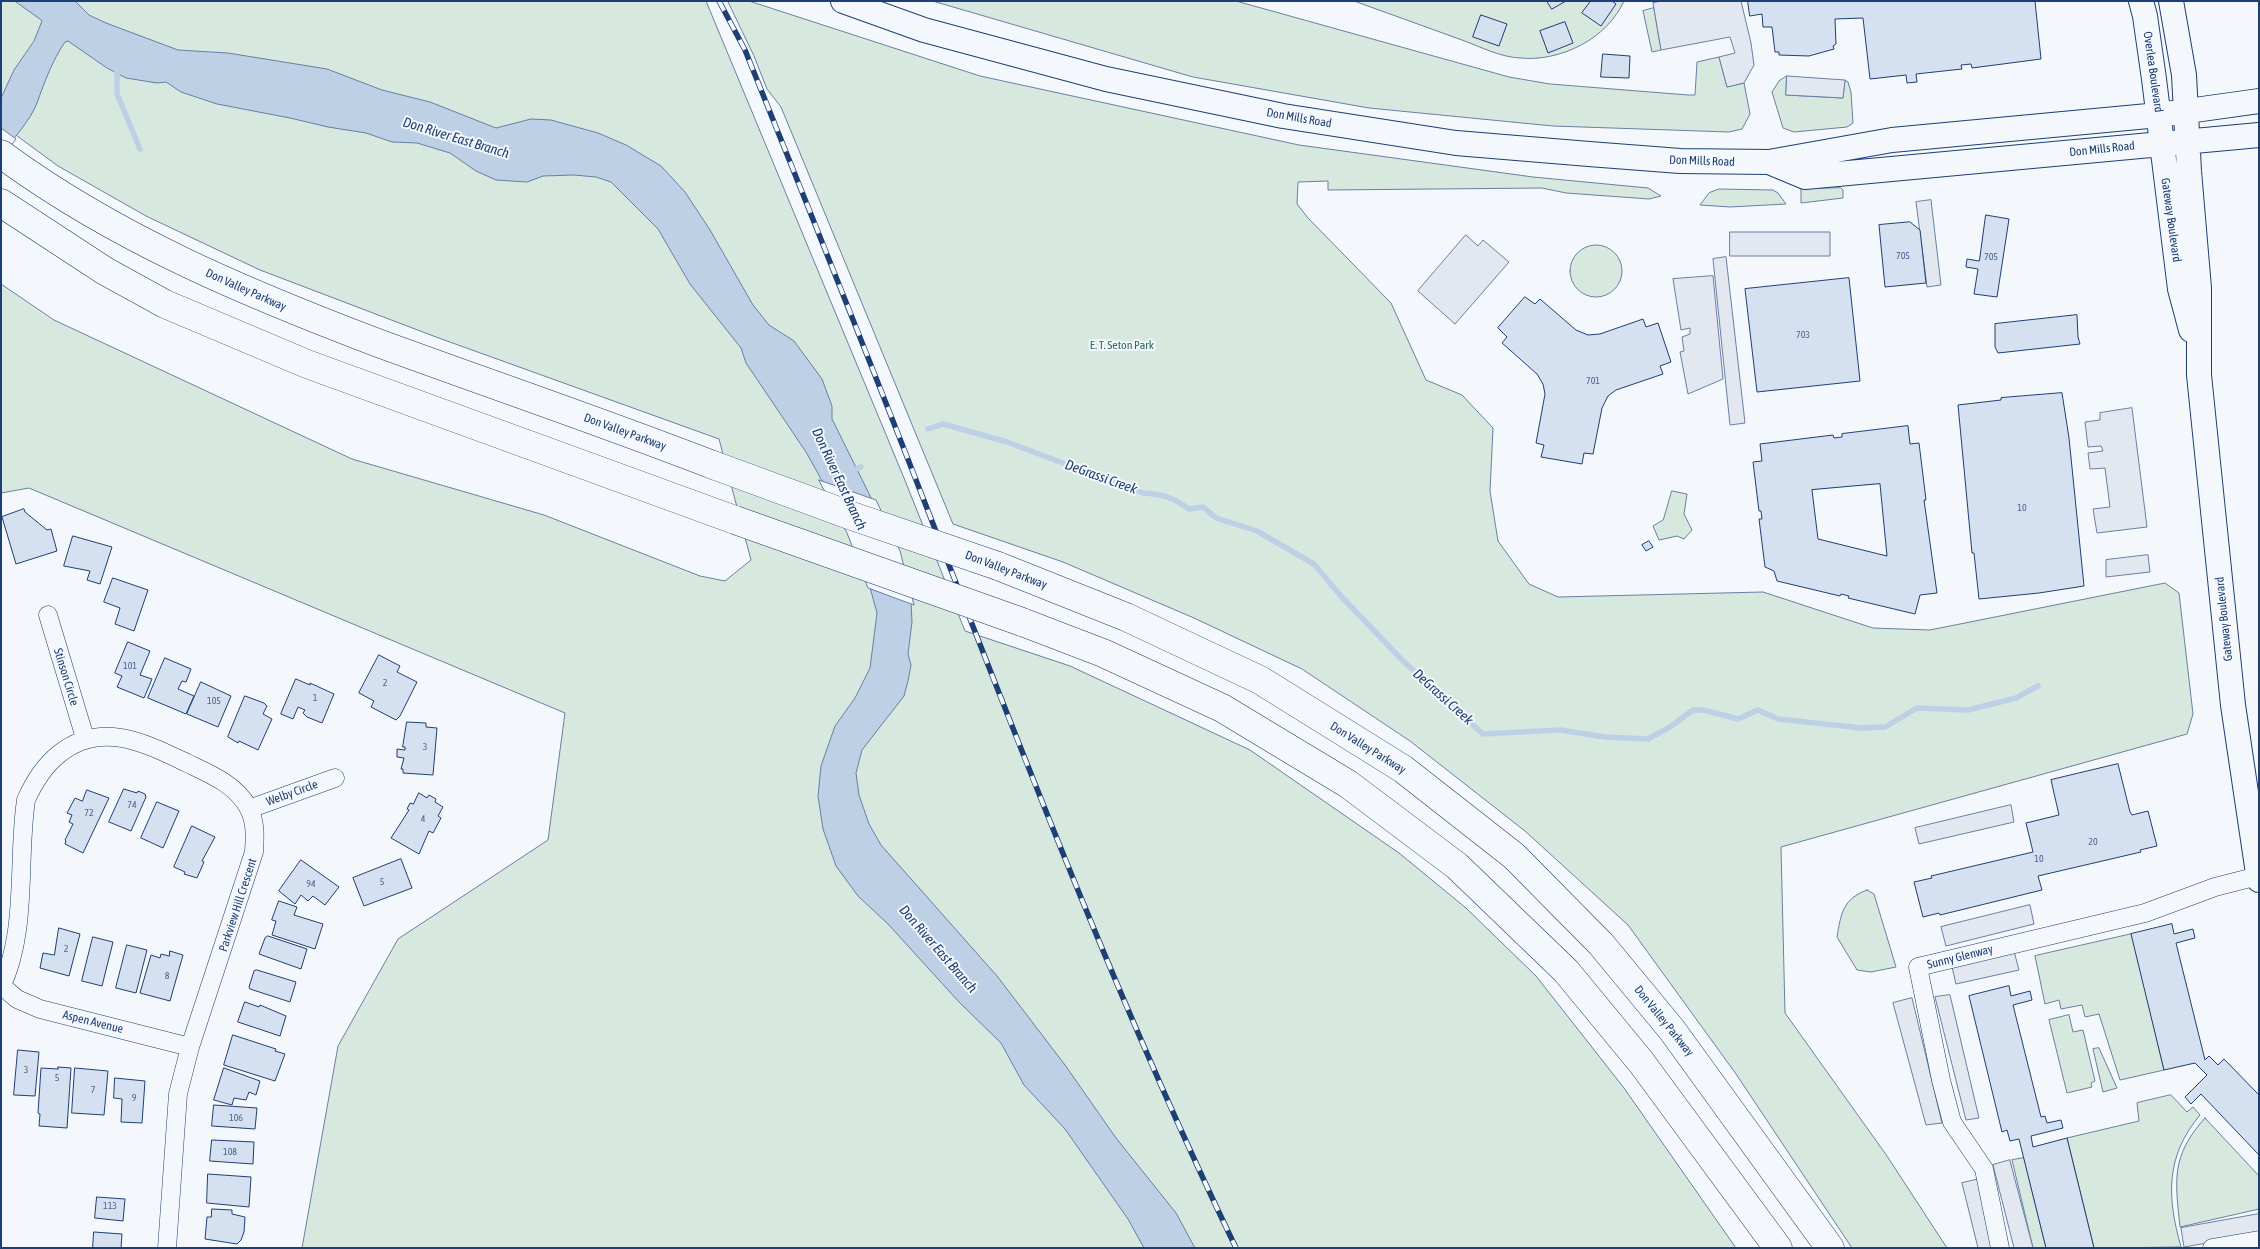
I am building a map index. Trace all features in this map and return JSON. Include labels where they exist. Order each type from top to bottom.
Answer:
[{"type":"highway","name":"Don Valley Parkway","points":[[1,154],[41,183],[146,243],[228,283],[320,321],[852,516],[998,566],[1126,617],[1260,680],[1403,769],[1514,856],[1601,944],[1672,1030],[1763,1152],[1830,1248]]},
{"type":"highway","points":[[9,209],[106,271],[166,304],[307,364],[1022,622],[1103,653],[1222,708],[1348,784],[1457,866],[1566,971],[1642,1062],[1778,1248]]},
{"type":"main road","name":"Don Mills Road","points":[[842,1],[924,30],[1106,80],[1283,116],[1456,143],[1663,160],[1769,162],[1892,140],[2186,112],[2259,101]]},
{"type":"main road","name":"Overlea Boulevard","points":[[2141,1],[2145,16],[2162,143]]},
{"type":"main road","points":[[2171,1],[2184,75],[2187,142]]},
{"type":"main road","name":"Don Mills Road","points":[[1769,162],[1805,176],[2259,135]]},
{"type":"main road","name":"Gateway Boulevard","points":[[2187,142],[2199,288],[2197,356],[2233,705],[2258,878]]},
{"type":"main road","name":"Gateway Boulevard","points":[[2162,143],[2164,174],[2180,289],[2197,356]]},
{"type":"street","name":"Stinson Circle","points":[[48,615],[85,738]]},
{"type":"street","points":[[1,986],[12,961],[17,930],[23,821],[26,800],[32,784],[44,769],[70,745],[85,738],[102,736],[126,739],[152,746],[223,780],[250,809]]},
{"type":"street","name":"Welby Circle","points":[[250,809],[335,778]]},
{"type":"street","name":"Parkview Hill Crescent","points":[[167,1248],[178,1094],[190,1047],[254,852],[254,822],[250,809]]},
{"type":"street","name":"Sunny Glenway","points":[[2000,1248],[1984,1169],[1952,1122],[1941,1080],[1918,967],[2145,913],[2216,887],[2258,878]]},
{"type":"street","name":"Aspen Avenue","points":[[1,986],[17,999],[40,1009],[190,1047]]},
{"type":"street","points":[[2212,1248],[2259,1240]]},
{"type":"green space","points":[[1,1],[706,1],[904,478],[965,631],[1070,666],[1250,750],[1399,853],[1466,908],[1536,976],[1624,1088],[1736,1248],[302,1248],[338,1046],[398,939],[548,840],[565,713],[29,488],[1,493],[1,284],[54,320],[352,459],[544,515],[700,576],[725,581],[751,560],[719,439],[436,337],[260,270],[146,216],[58,166],[1,124]]},
{"type":"green space","name":"E. T. Seton Park","points":[[728,1],[749,1],[980,76],[1299,145],[1533,177],[1648,188],[1661,196],[1649,199],[1566,193],[1542,188],[1328,190],[1328,181],[1298,182],[1297,204],[1308,218],[1391,303],[1426,380],[1462,395],[1493,428],[1490,491],[1498,541],[1529,584],[1558,597],[1763,592],[1873,628],[1930,630],[2165,583],[2179,593],[2193,714],[2187,734],[1781,847],[1785,1013],[1887,1156],[1947,1248],[1852,1248],[1736,1074],[1628,925],[1525,831],[1410,741],[1302,669],[1194,618],[1063,562],[953,524],[781,107],[767,89]]},
{"type":"green space","points":[[933,1],[1236,1],[1509,77],[1550,84],[1688,95],[1695,95],[1697,62],[1719,57],[1727,87],[1744,83],[1750,114],[1742,129],[1729,132],[1553,126],[1369,108],[1193,77]]},
{"type":"green space","points":[[1354,1],[1624,1],[1606,27],[1581,45],[1551,56],[1520,58],[1498,54]]},
{"type":"green space","points":[[1654,8],[1661,50],[1652,52],[1643,11]]},
{"type":"green space","points":[[1787,76],[1786,95],[1843,98],[1845,80],[1848,82],[1851,92],[1853,123],[1847,127],[1794,132],[1783,128],[1772,92],[1779,81]]},
{"type":"green space","points":[[1841,188],[1843,190],[1843,198],[1801,203],[1801,189]]},
{"type":"green space","points":[[1719,189],[1773,190],[1778,193],[1786,204],[1730,207],[1700,205],[1709,193]]},
{"type":"green space","points":[[1596,245],[1606,247],[1614,253],[1620,261],[1622,271],[1620,281],[1614,289],[1606,295],[1596,297],[1586,295],[1578,289],[1572,281],[1570,271],[1572,261],[1578,253],[1586,247]]},
{"type":"green space","points":[[1672,491],[1687,494],[1684,514],[1692,530],[1684,539],[1677,536],[1659,540],[1653,526],[1663,520]]},
{"type":"green space","points":[[1867,890],[1874,894],[1896,967],[1871,972],[1857,970],[1837,937],[1842,914],[1848,902]]},
{"type":"green space","points":[[2132,934],[2164,1070],[2120,1080],[2099,1014],[2085,1017],[2082,1005],[2061,1009],[2059,1000],[2045,1004],[2035,956]]},
{"type":"green space","points":[[2069,1015],[2073,1032],[2083,1030],[2095,1081],[2091,1083],[2092,1087],[2067,1093],[2049,1020]]},
{"type":"green space","points":[[2099,1048],[2117,1088],[2103,1092],[2093,1049]]},
{"type":"green space","points":[[2171,1095],[2187,1112],[2193,1107],[2200,1115],[2180,1146],[2172,1178],[2173,1211],[2181,1247],[2094,1248],[2067,1138],[2139,1121],[2137,1103]]},
{"type":"green space","points":[[2205,1118],[2259,1176],[2259,1209],[2180,1227],[2177,1195],[2178,1169],[2186,1144]]},
{"type":"green space","points":[[2024,1158],[2046,1248],[2033,1248],[2012,1160]]},
{"type":"shaded area","points":[[1662,1],[1741,1],[1754,65],[1744,83],[1727,87],[1719,57],[1735,53],[1730,37],[1661,50],[1653,3]]},
{"type":"shaded area","points":[[1787,76],[1845,80],[1843,98],[1786,95]]},
{"type":"shaded area","points":[[1931,200],[1941,285],[1927,287],[1916,202]]},
{"type":"shaded area","points":[[1730,232],[1830,232],[1830,256],[1730,256]]},
{"type":"shaded area","points":[[1466,235],[1478,246],[1483,240],[1509,262],[1455,324],[1418,291]]},
{"type":"shaded area","points":[[1726,257],[1745,423],[1730,425],[1713,259]]},
{"type":"shaded area","points":[[1713,276],[1723,379],[1688,394],[1680,352],[1684,351],[1682,337],[1690,334],[1690,328],[1681,330],[1673,279]]},
{"type":"shaded area","points":[[2132,408],[2147,527],[2097,533],[2093,509],[2110,507],[2105,468],[2090,469],[2088,453],[2103,451],[2101,446],[2088,447],[2085,422],[2100,420],[2100,413]]},
{"type":"shaded area","points":[[2148,555],[2150,572],[2106,577],[2106,560]]},
{"type":"shaded area","points":[[2011,805],[2014,822],[1919,844],[1915,828]]},
{"type":"shaded area","points":[[2030,905],[2034,924],[1946,946],[1941,927]]},
{"type":"shaded area","points":[[2014,951],[2019,970],[1956,984],[1952,967]]},
{"type":"shaded area","points":[[1950,995],[1979,1118],[1966,1120],[1935,997]]},
{"type":"shaded area","points":[[1912,998],[1942,1123],[1926,1125],[1893,1003]]},
{"type":"shaded area","points":[[2010,1160],[2033,1248],[2014,1248],[1993,1165]]},
{"type":"shaded area","points":[[1980,1179],[1996,1248],[1978,1248],[1962,1183]]},
{"type":"shaded area","points":[[2259,1214],[2259,1234],[2184,1247],[2181,1228]]},
{"type":"water","name":"Don River East Branch","points":[[15,1],[75,1],[89,15],[178,50],[228,53],[327,69],[382,90],[430,102],[496,128],[531,119],[551,120],[598,133],[626,145],[661,166],[685,192],[710,230],[753,305],[769,325],[794,341],[822,379],[832,406],[832,419],[898,552],[911,602],[912,622],[908,654],[911,665],[904,696],[862,750],[856,773],[859,795],[869,824],[881,845],[997,976],[1065,1065],[1116,1138],[1176,1213],[1195,1248],[1144,1248],[1128,1219],[1065,1129],[1024,1085],[1001,1043],[959,1002],[888,924],[858,896],[836,866],[823,829],[818,796],[821,766],[835,726],[855,698],[870,668],[877,613],[871,591],[850,531],[806,452],[746,363],[741,348],[690,284],[658,229],[611,182],[596,177],[574,175],[543,176],[527,182],[496,180],[476,171],[450,153],[417,143],[392,142],[366,133],[217,104],[181,92],[166,82],[157,83],[126,78],[107,68],[68,41],[60,49],[30,116],[1,155],[1,98],[14,70],[34,41],[42,21]]},
{"type":"pier","points":[[1,128],[16,139],[1,158]]},
{"type":"pier","points":[[819,480],[876,500],[900,551],[914,605],[868,588],[847,533]]},
{"type":"building","points":[[1547,1],[1566,1],[1552,9]]},
{"type":"building","points":[[1591,1],[1612,1],[1616,4],[1601,26],[1582,13]]},
{"type":"building","points":[[1748,1],[2035,1],[2041,59],[1972,68],[1971,64],[1961,65],[1962,69],[1916,74],[1917,82],[1907,83],[1906,75],[1870,79],[1863,18],[1835,19],[1836,44],[1833,46],[1834,49],[1809,56],[1779,55],[1779,52],[1775,52],[1772,27],[1763,27],[1762,14],[1750,16]]},
{"type":"building","points":[[1481,15],[1507,24],[1499,46],[1473,37]]},
{"type":"building","points":[[1565,22],[1573,43],[1548,53],[1540,31]]},
{"type":"building","points":[[1603,54],[1630,56],[1629,78],[1601,77]]},
{"type":"building","points":[[1986,215],[2009,219],[1997,297],[1974,294],[1978,269],[1966,267],[1967,259],[1979,261]]},
{"type":"building","points":[[1910,222],[1920,230],[1926,283],[1885,287],[1879,225]]},
{"type":"building","points":[[1849,278],[1860,381],[1757,392],[1745,289]]},
{"type":"building","points":[[1525,297],[1535,304],[1540,299],[1576,330],[1588,335],[1600,334],[1643,319],[1646,327],[1658,323],[1671,362],[1660,366],[1663,374],[1616,390],[1608,396],[1602,408],[1593,454],[1584,453],[1582,464],[1541,457],[1544,445],[1536,443],[1545,394],[1543,384],[1537,374],[1502,343],[1507,337],[1498,328]]},
{"type":"building","points":[[2077,315],[2080,344],[1998,353],[1995,347],[1995,324]]},
{"type":"building","points":[[2062,393],[2069,438],[2084,586],[1979,599],[1974,553],[1972,553],[1958,405],[2001,400],[2001,398]]},
{"type":"building","points":[[1908,426],[1910,444],[1919,443],[1926,500],[1924,500],[1937,593],[1920,595],[1915,614],[1848,598],[1849,596],[1841,594],[1840,596],[1777,581],[1774,571],[1765,567],[1759,519],[1762,519],[1761,511],[1759,511],[1753,462],[1762,461],[1760,444],[1833,435],[1834,438],[1842,437],[1842,434]],"holes":[[[1880,484],[1887,556],[1818,539],[1812,490]]]},
{"type":"building","points":[[24,509],[25,512],[47,530],[51,529],[57,551],[16,564],[2,517]]},
{"type":"building","points":[[73,536],[112,547],[100,584],[87,580],[90,571],[64,566]]},
{"type":"building","points":[[1649,541],[1653,547],[1646,551],[1642,545]]},
{"type":"building","points":[[113,578],[148,590],[134,631],[115,624],[120,608],[104,602]]},
{"type":"building","points":[[128,642],[150,651],[140,675],[152,679],[144,698],[117,687],[122,676],[115,673]]},
{"type":"building","points":[[379,655],[400,666],[397,672],[417,682],[400,716],[396,720],[371,707],[374,701],[359,693]]},
{"type":"building","points":[[165,658],[191,669],[186,682],[182,681],[178,689],[194,696],[186,714],[148,698]]},
{"type":"building","points":[[296,679],[334,694],[322,723],[307,717],[303,713],[305,710],[298,707],[293,719],[281,714]]},
{"type":"building","points":[[201,682],[231,696],[218,727],[187,714]]},
{"type":"building","points":[[245,696],[264,703],[267,706],[263,714],[272,719],[258,750],[239,741],[238,743],[228,737]]},
{"type":"building","points":[[407,722],[426,723],[426,727],[437,728],[433,775],[403,773],[403,769],[401,769],[404,758],[397,757],[397,749],[405,750],[405,747],[403,747]]},
{"type":"building","points":[[2118,764],[2130,812],[2132,815],[2148,811],[2157,846],[2140,850],[2141,852],[2038,876],[2042,890],[1940,915],[1939,913],[1923,917],[1914,882],[1932,878],[1931,876],[2033,852],[2026,823],[2059,815],[2051,780]]},
{"type":"building","points":[[124,789],[137,793],[138,791],[145,794],[146,797],[131,831],[109,822]]},
{"type":"building","points":[[87,790],[109,798],[83,853],[65,844],[65,840],[73,824],[69,822],[72,815],[67,813],[75,798],[82,801]]},
{"type":"building","points":[[419,793],[427,798],[429,795],[436,799],[435,802],[443,807],[438,816],[441,818],[433,833],[429,831],[419,854],[391,838],[409,810],[407,809],[410,803],[413,804]]},
{"type":"building","points":[[157,802],[179,811],[163,848],[141,838]]},
{"type":"building","points":[[192,826],[215,837],[202,861],[204,862],[197,878],[184,874],[185,872],[174,867]]},
{"type":"building","points":[[401,859],[412,888],[364,906],[353,878]]},
{"type":"building","points":[[301,860],[339,887],[325,905],[313,896],[308,901],[301,895],[295,904],[279,891]]},
{"type":"building","points":[[279,901],[297,907],[294,915],[323,924],[315,949],[272,935],[276,921],[272,920]]},
{"type":"building","points":[[2172,924],[2174,934],[2193,929],[2195,938],[2176,943],[2205,1060],[2209,1056],[2218,1065],[2224,1059],[2259,1095],[2259,1155],[2201,1094],[2191,1104],[2185,1097],[2207,1075],[2195,1063],[2164,1070],[2131,934]]},
{"type":"building","points":[[59,928],[80,934],[69,976],[40,968],[43,953],[54,955]]},
{"type":"building","points":[[268,936],[307,949],[301,969],[259,954],[265,938]]},
{"type":"building","points":[[93,937],[113,942],[102,986],[82,981]]},
{"type":"building","points":[[127,945],[147,950],[136,993],[116,988]]},
{"type":"building","points":[[170,951],[183,955],[170,1001],[140,993],[151,955],[160,958],[161,954],[169,956]]},
{"type":"building","points":[[257,970],[296,982],[290,1002],[250,989],[254,971]]},
{"type":"building","points":[[2009,986],[2011,996],[2030,991],[2032,1000],[2013,1005],[2041,1117],[2045,1116],[2047,1123],[2061,1120],[2063,1128],[2031,1136],[2033,1147],[2067,1138],[2094,1248],[2046,1248],[2019,1139],[2010,1141],[2007,1130],[2002,1132],[1969,996]]},
{"type":"building","points":[[245,1002],[259,1007],[260,1005],[286,1016],[280,1036],[238,1022]]},
{"type":"building","points":[[233,1035],[276,1049],[275,1051],[285,1054],[275,1081],[224,1065]]},
{"type":"building","points":[[18,1050],[39,1052],[35,1096],[14,1095]]},
{"type":"building","points":[[58,1067],[71,1068],[67,1128],[39,1126],[41,1068],[58,1069]]},
{"type":"building","points":[[75,1068],[108,1071],[104,1115],[72,1113]]},
{"type":"building","points":[[224,1068],[260,1081],[256,1095],[249,1092],[246,1100],[234,1098],[232,1105],[214,1100]]},
{"type":"building","points":[[115,1078],[145,1081],[142,1123],[121,1122],[122,1099],[114,1098]]},
{"type":"building","points":[[214,1105],[257,1108],[255,1129],[212,1126]]},
{"type":"building","points":[[212,1140],[254,1142],[253,1164],[210,1161]]},
{"type":"building","points":[[208,1174],[251,1177],[249,1207],[207,1203]]},
{"type":"building","points":[[97,1197],[125,1199],[123,1221],[95,1218]]},
{"type":"building","points":[[212,1209],[232,1210],[232,1214],[245,1217],[244,1232],[237,1244],[205,1239],[207,1217],[211,1217]]},
{"type":"building","points":[[94,1232],[122,1234],[121,1248],[93,1248]]},
{"type":"waterway","points":[[117,68],[117,94],[140,149]]},
{"type":"waterway","name":"DeGrassi Creek","points":[[928,429],[943,424],[1007,442],[1143,493],[1168,497],[1189,509],[1203,507],[1216,518],[1257,531],[1314,564],[1340,595],[1403,661],[1483,734],[1560,730],[1605,737],[1648,739],[1670,727],[1693,710],[1703,710],[1738,719],[1758,710],[1778,719],[1861,728],[1885,727],[1917,708],[1968,710],[2016,698],[2038,686]]},
{"type":"waterway","name":"DeGrassi Creek","points":[[849,472],[861,467]]},
{"type":"railway","points":[[719,1],[745,50],[1072,876],[1151,1063],[1236,1248]]}]
